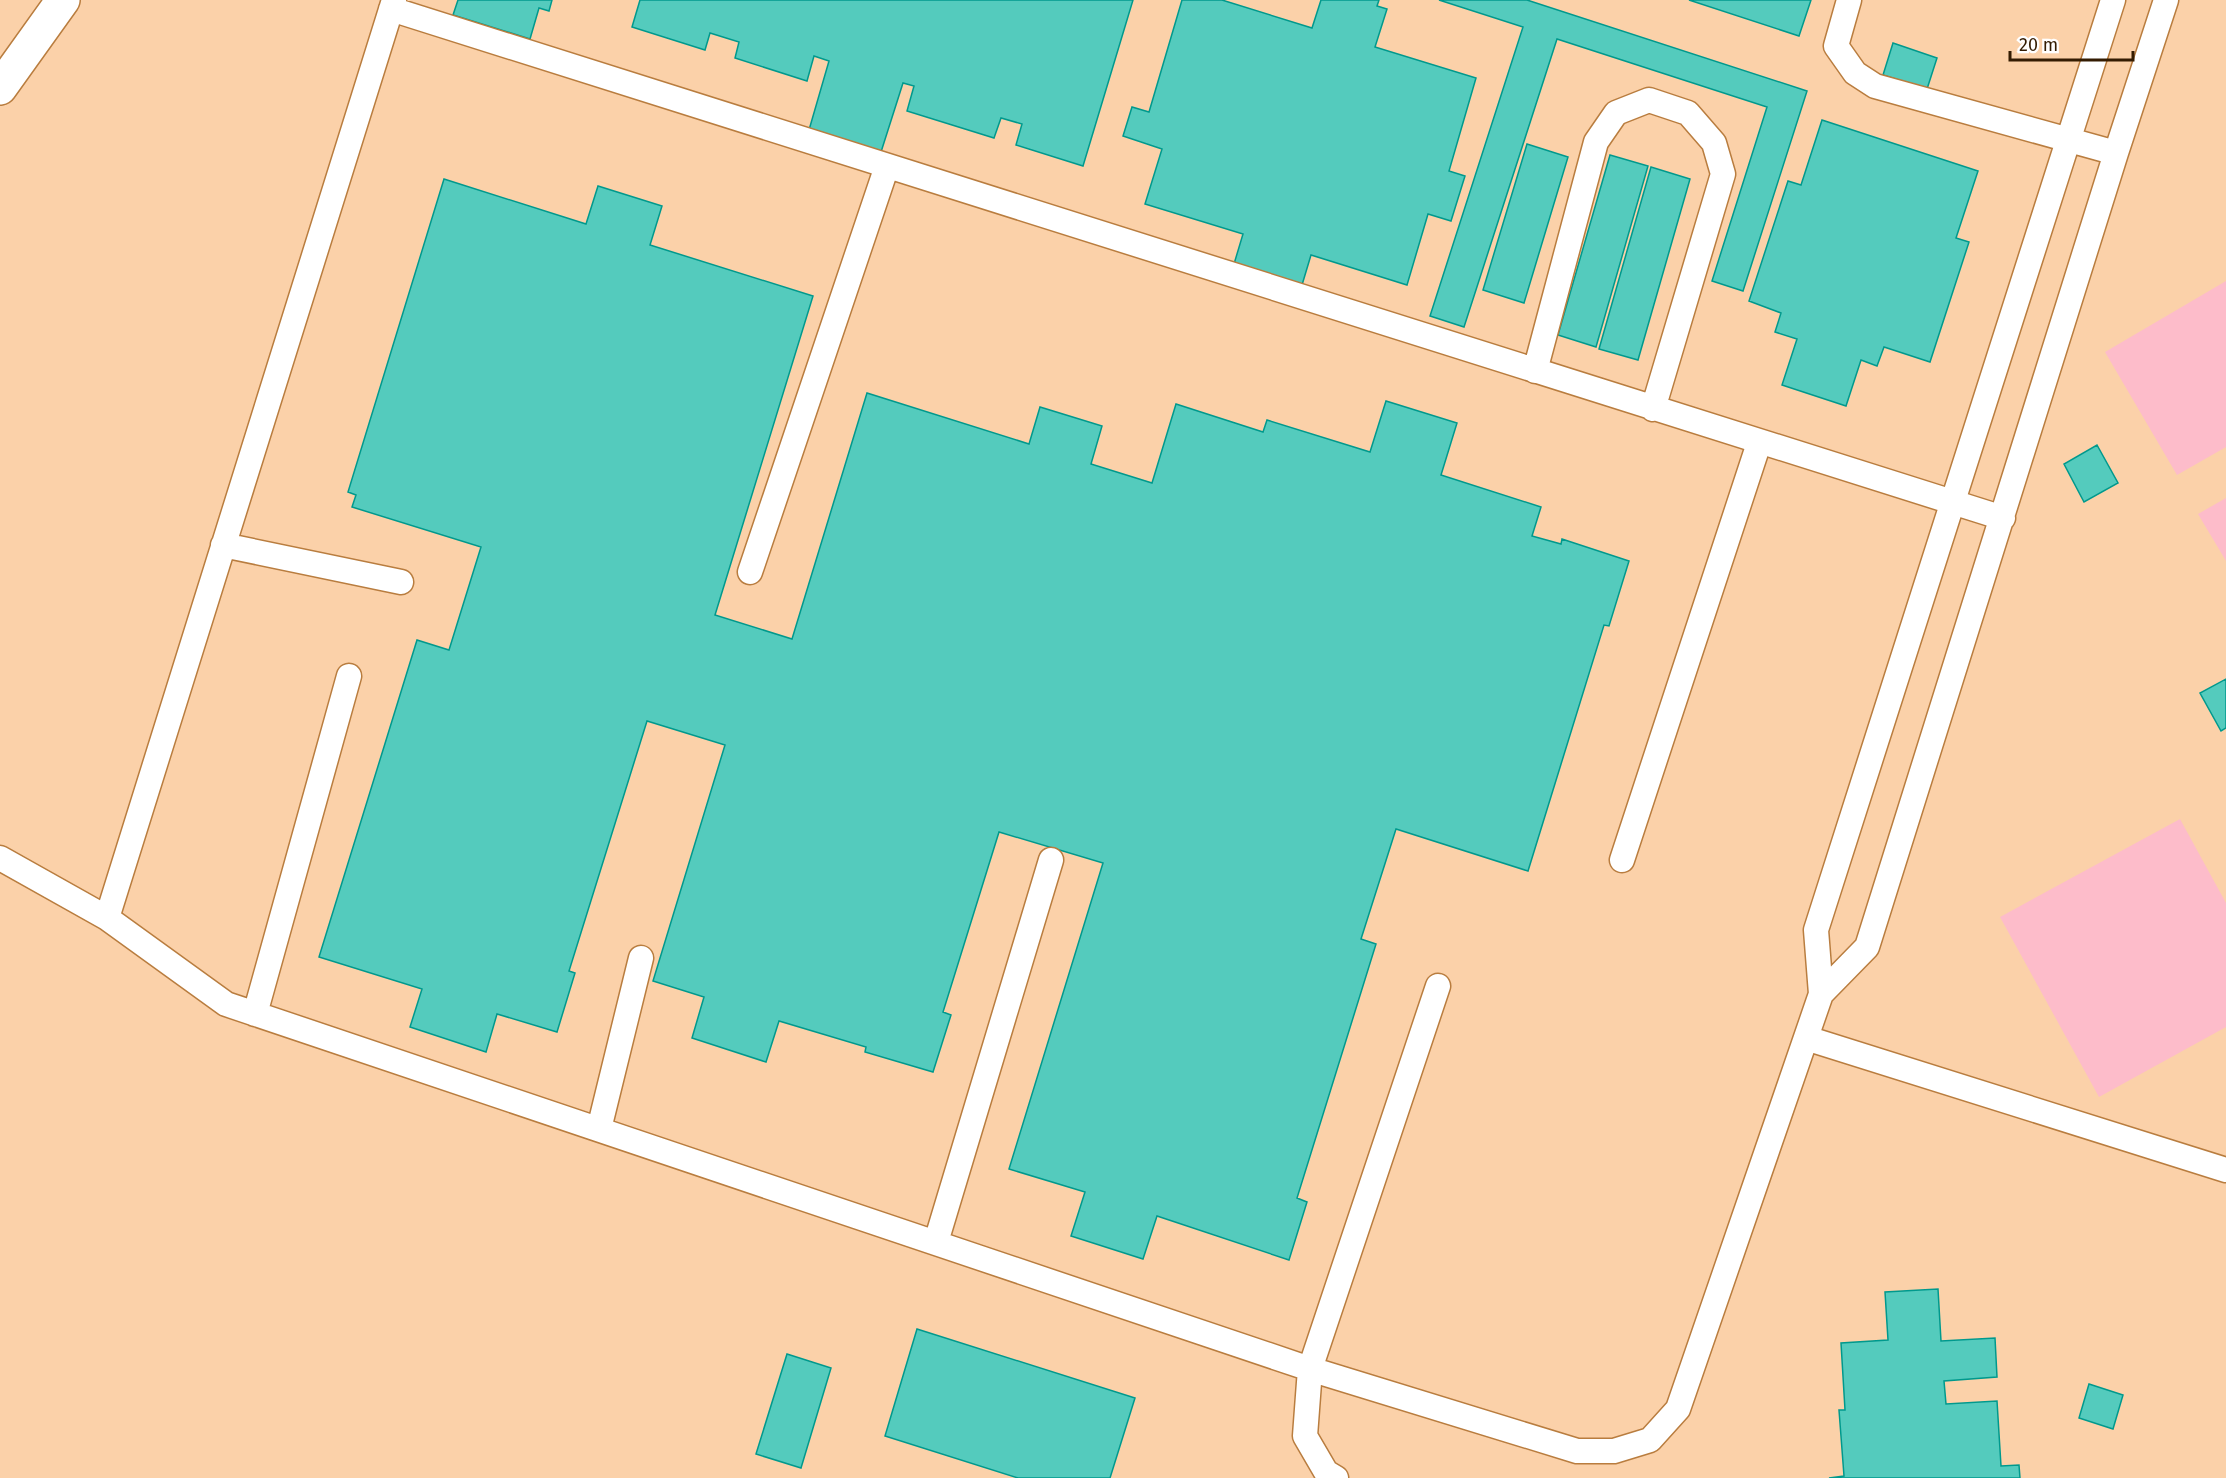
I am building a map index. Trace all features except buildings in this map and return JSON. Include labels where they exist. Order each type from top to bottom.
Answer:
[{"type":"street","points":[[0,88],[63,0]]},
{"type":"lane","points":[[1849,0],[1836,46],[1855,73],[1875,86],[2116,153]]},
{"type":"lane","points":[[0,858],[107,918],[226,1004],[1310,1369],[1577,1451],[1614,1451],[1650,1440],[1678,1409],[1821,994],[1816,930],[1950,503],[2113,0]]},
{"type":"lane","points":[[1821,994],[1867,947],[2166,0]]},
{"type":"lane","points":[[107,918],[392,4],[887,166],[2003,518]]},
{"type":"lane","points":[[1535,371],[1596,142],[1616,113],[1649,100],[1688,113],[1714,143],[1723,174],[1653,409]]},
{"type":"lane","points":[[750,572],[887,166]]},
{"type":"lane","points":[[1622,860],[1760,443]]},
{"type":"lane","points":[[223,545],[401,582]]},
{"type":"lane","points":[[255,1014],[349,676]]},
{"type":"lane","points":[[936,1242],[1051,860]]},
{"type":"lane","points":[[599,1130],[641,958]]},
{"type":"lane","points":[[1336,1478],[1326,1472],[1305,1436],[1310,1369],[1438,986]]},
{"type":"lane","points":[[1806,1038],[2226,1170]]},
{"type":"shaded area","points":[[0,0],[2226,0],[2226,1478],[0,1478]]},
{"type":"shaded area","points":[[2226,281],[2226,447],[2177,475],[2105,352]]},
{"type":"shaded area","points":[[2226,498],[2226,561],[2198,514]]},
{"type":"shaded area","points":[[2180,819],[2226,903],[2226,1027],[2099,1097],[2000,917]]}]
